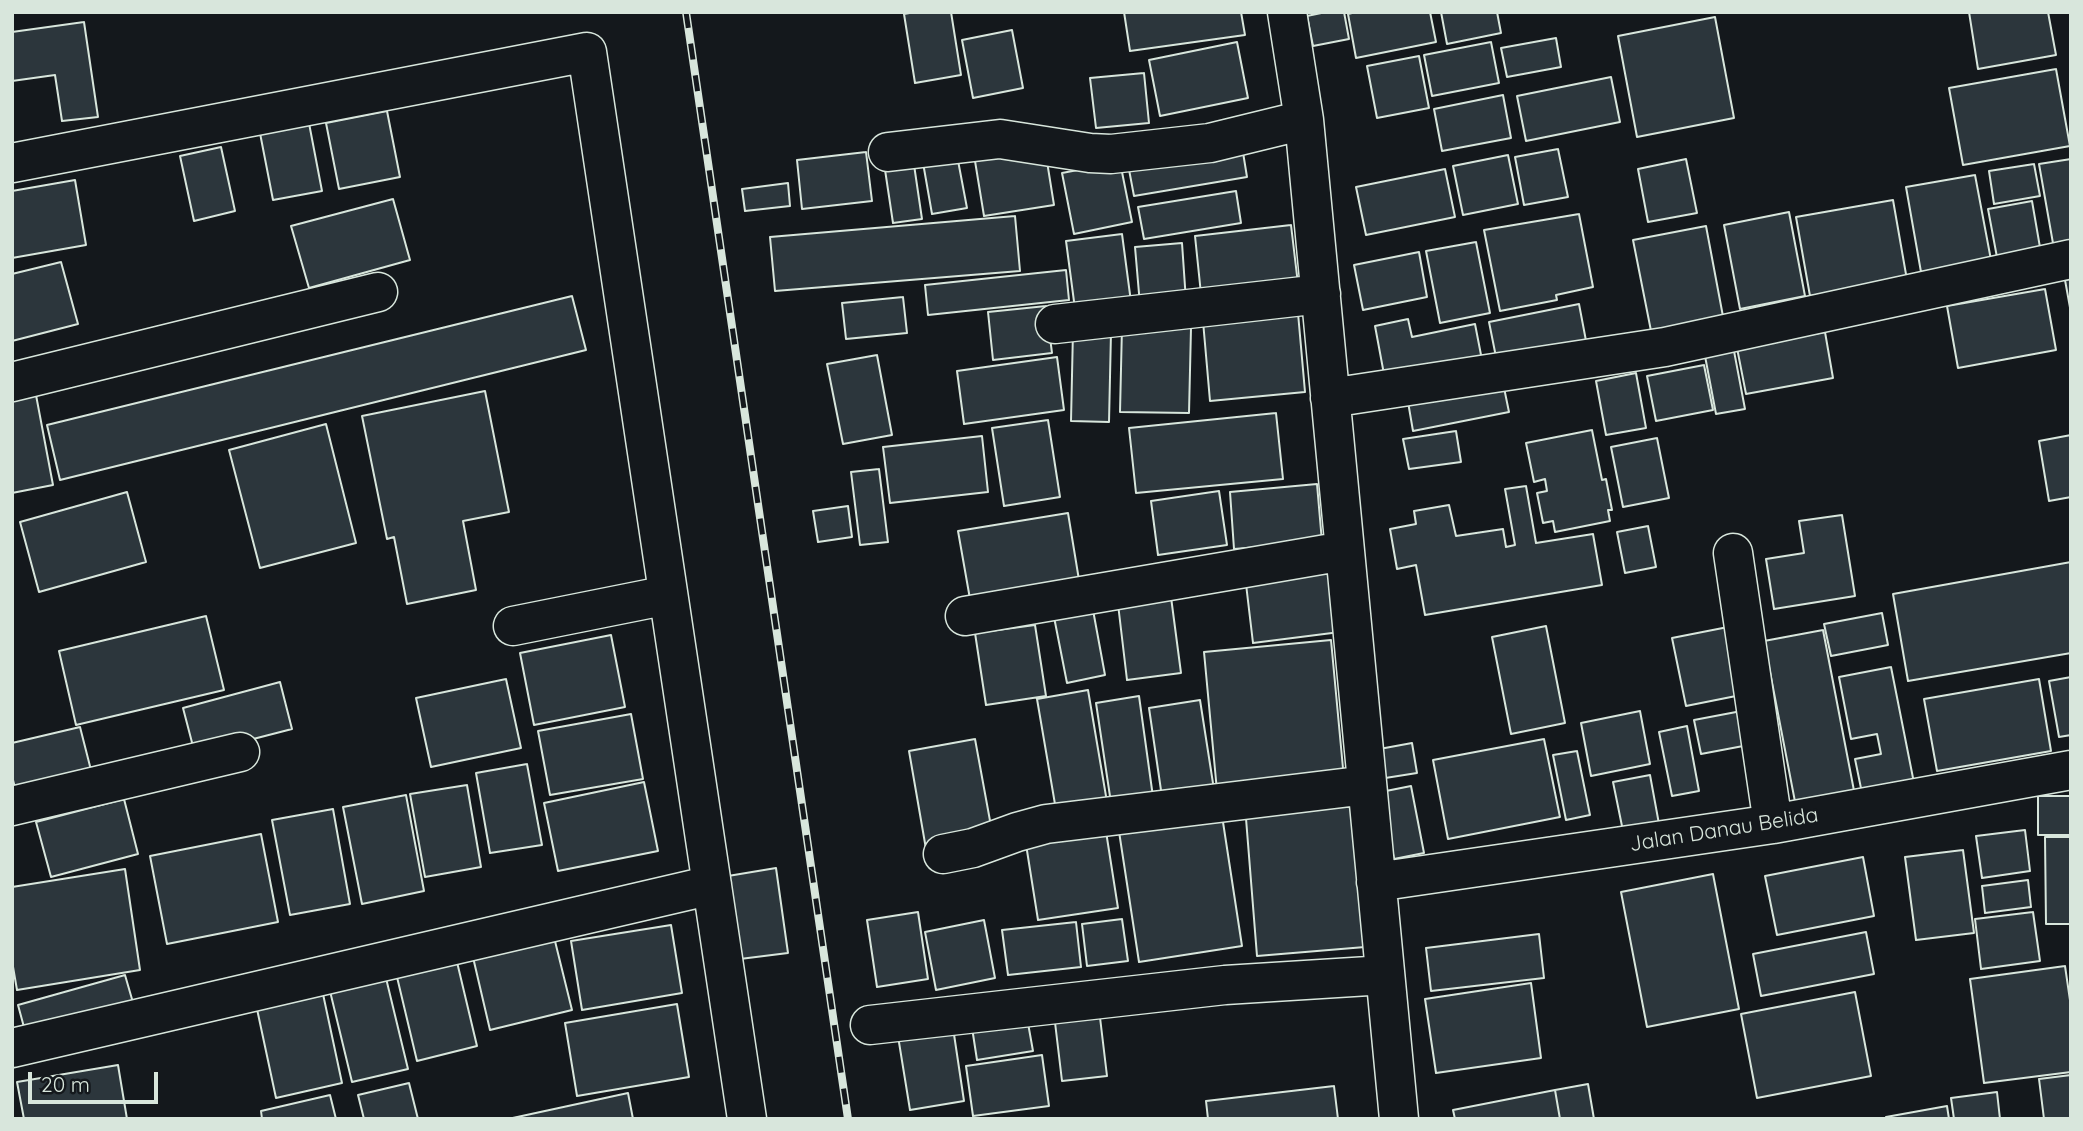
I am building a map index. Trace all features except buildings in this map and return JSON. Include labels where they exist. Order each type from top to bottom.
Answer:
[{"type":"street","points":[[1287,12],[1304,120],[1399,1119]]},
{"type":"street","points":[[12,163],[587,52],[747,1119]]},
{"type":"street","points":[[888,152],[1000,139],[1111,154],[1210,143],[1304,120]]},
{"type":"street","points":[[1330,398],[1665,347],[2071,259]]},
{"type":"street","points":[[12,382],[378,292]]},
{"type":"street","points":[[1055,324],[1321,295]]},
{"type":"street","points":[[965,616],[1345,551]]},
{"type":"street","points":[[1733,553],[1773,824]]},
{"type":"street","points":[[513,626],[668,595]]},
{"type":"street","points":[[12,806],[240,752]]},
{"type":"street","name":"Jalan Danau Belida","points":[[1376,882],[1773,824],[2071,770]]},
{"type":"street","points":[[943,854],[973,848],[1046,824],[1367,785]]},
{"type":"street","points":[[12,1048],[712,885]]},
{"type":"street","points":[[870,1025],[1224,985],[1385,975]]},
{"type":"railway","points":[[686,12],[848,1119]]}]
